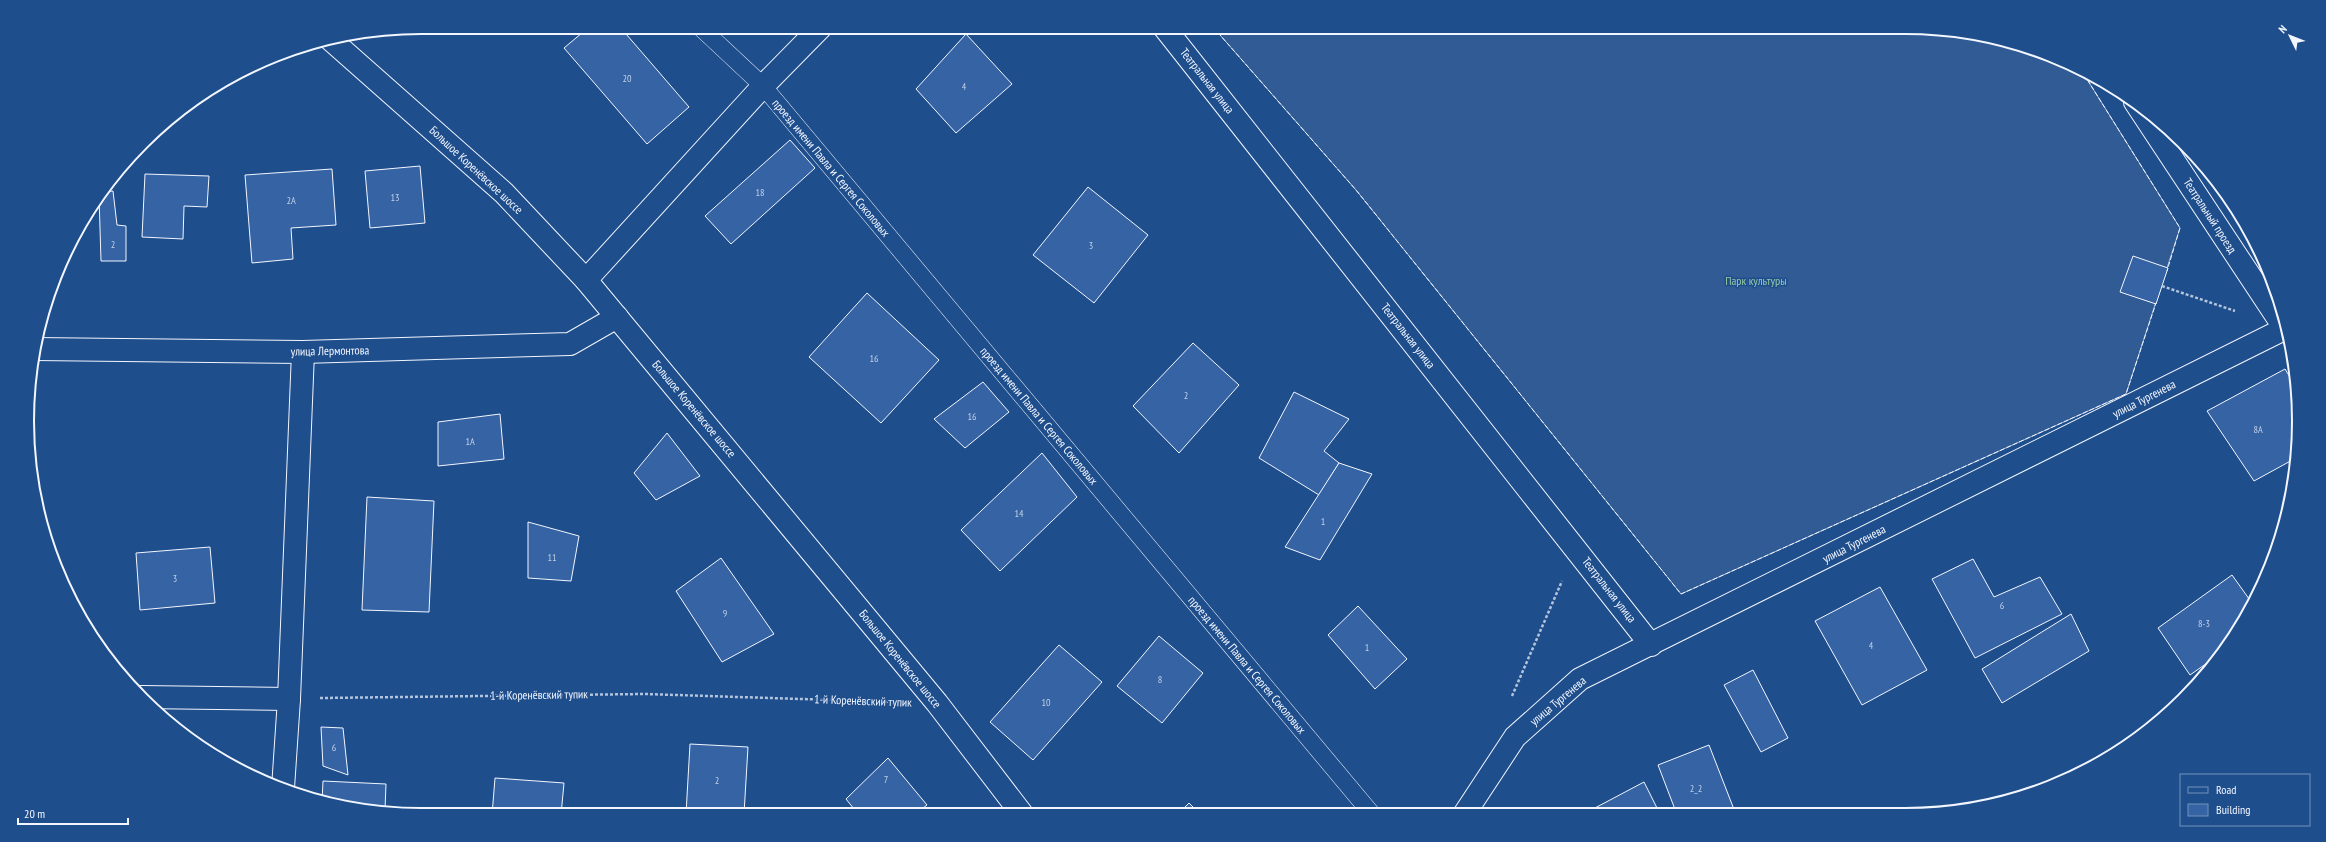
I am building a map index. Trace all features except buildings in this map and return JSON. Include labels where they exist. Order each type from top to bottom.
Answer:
[{"type":"street","points":[[586,280],[763,86],[814,34]]},
{"type":"street","name":"Театральная улица","points":[[1170,34],[1651,645]]},
{"type":"street","name":"Большое Коренёвское шоссе","points":[[335,44],[504,193],[586,280],[937,704],[1017,808]]},
{"type":"street","name":"Театральный проезд","points":[[2145,118],[2278,317]]},
{"type":"street","name":"улица Лермонтова","points":[[40,349],[302,352],[570,344],[617,317]]},
{"type":"street","name":"улица Тургенева","points":[[1468,808],[1515,737],[1580,679],[1651,645],[2281,330]]},
{"type":"street","points":[[283,782],[289,699],[302,352]]},
{"type":"street","points":[[150,698],[289,699]]},
{"type":"lane","name":"проезд имени Павла и Сергея Соколовых","points":[[707,34],[763,86],[1367,808]]},
{"type":"path","points":[[2162,286],[2280,326]]},
{"type":"path","points":[[1510,703],[1576,548]]},
{"type":"path","name":"1-й Коренёвский тупик","points":[[289,699],[645,694],[937,704]]},
{"type":"shaded area","name":"Парк культуры","points":[[1219,34],[1905,34],[1956,37],[1980,41],[2005,47],[2053,63],[2088,80],[2180,228],[2126,394],[1681,594],[1356,190]]},
{"type":"fence","points":[[1219,34],[1356,190],[1681,594],[2126,394],[2156,303]]},
{"type":"fence","points":[[2088,80],[2180,228],[2167,271]]}]
